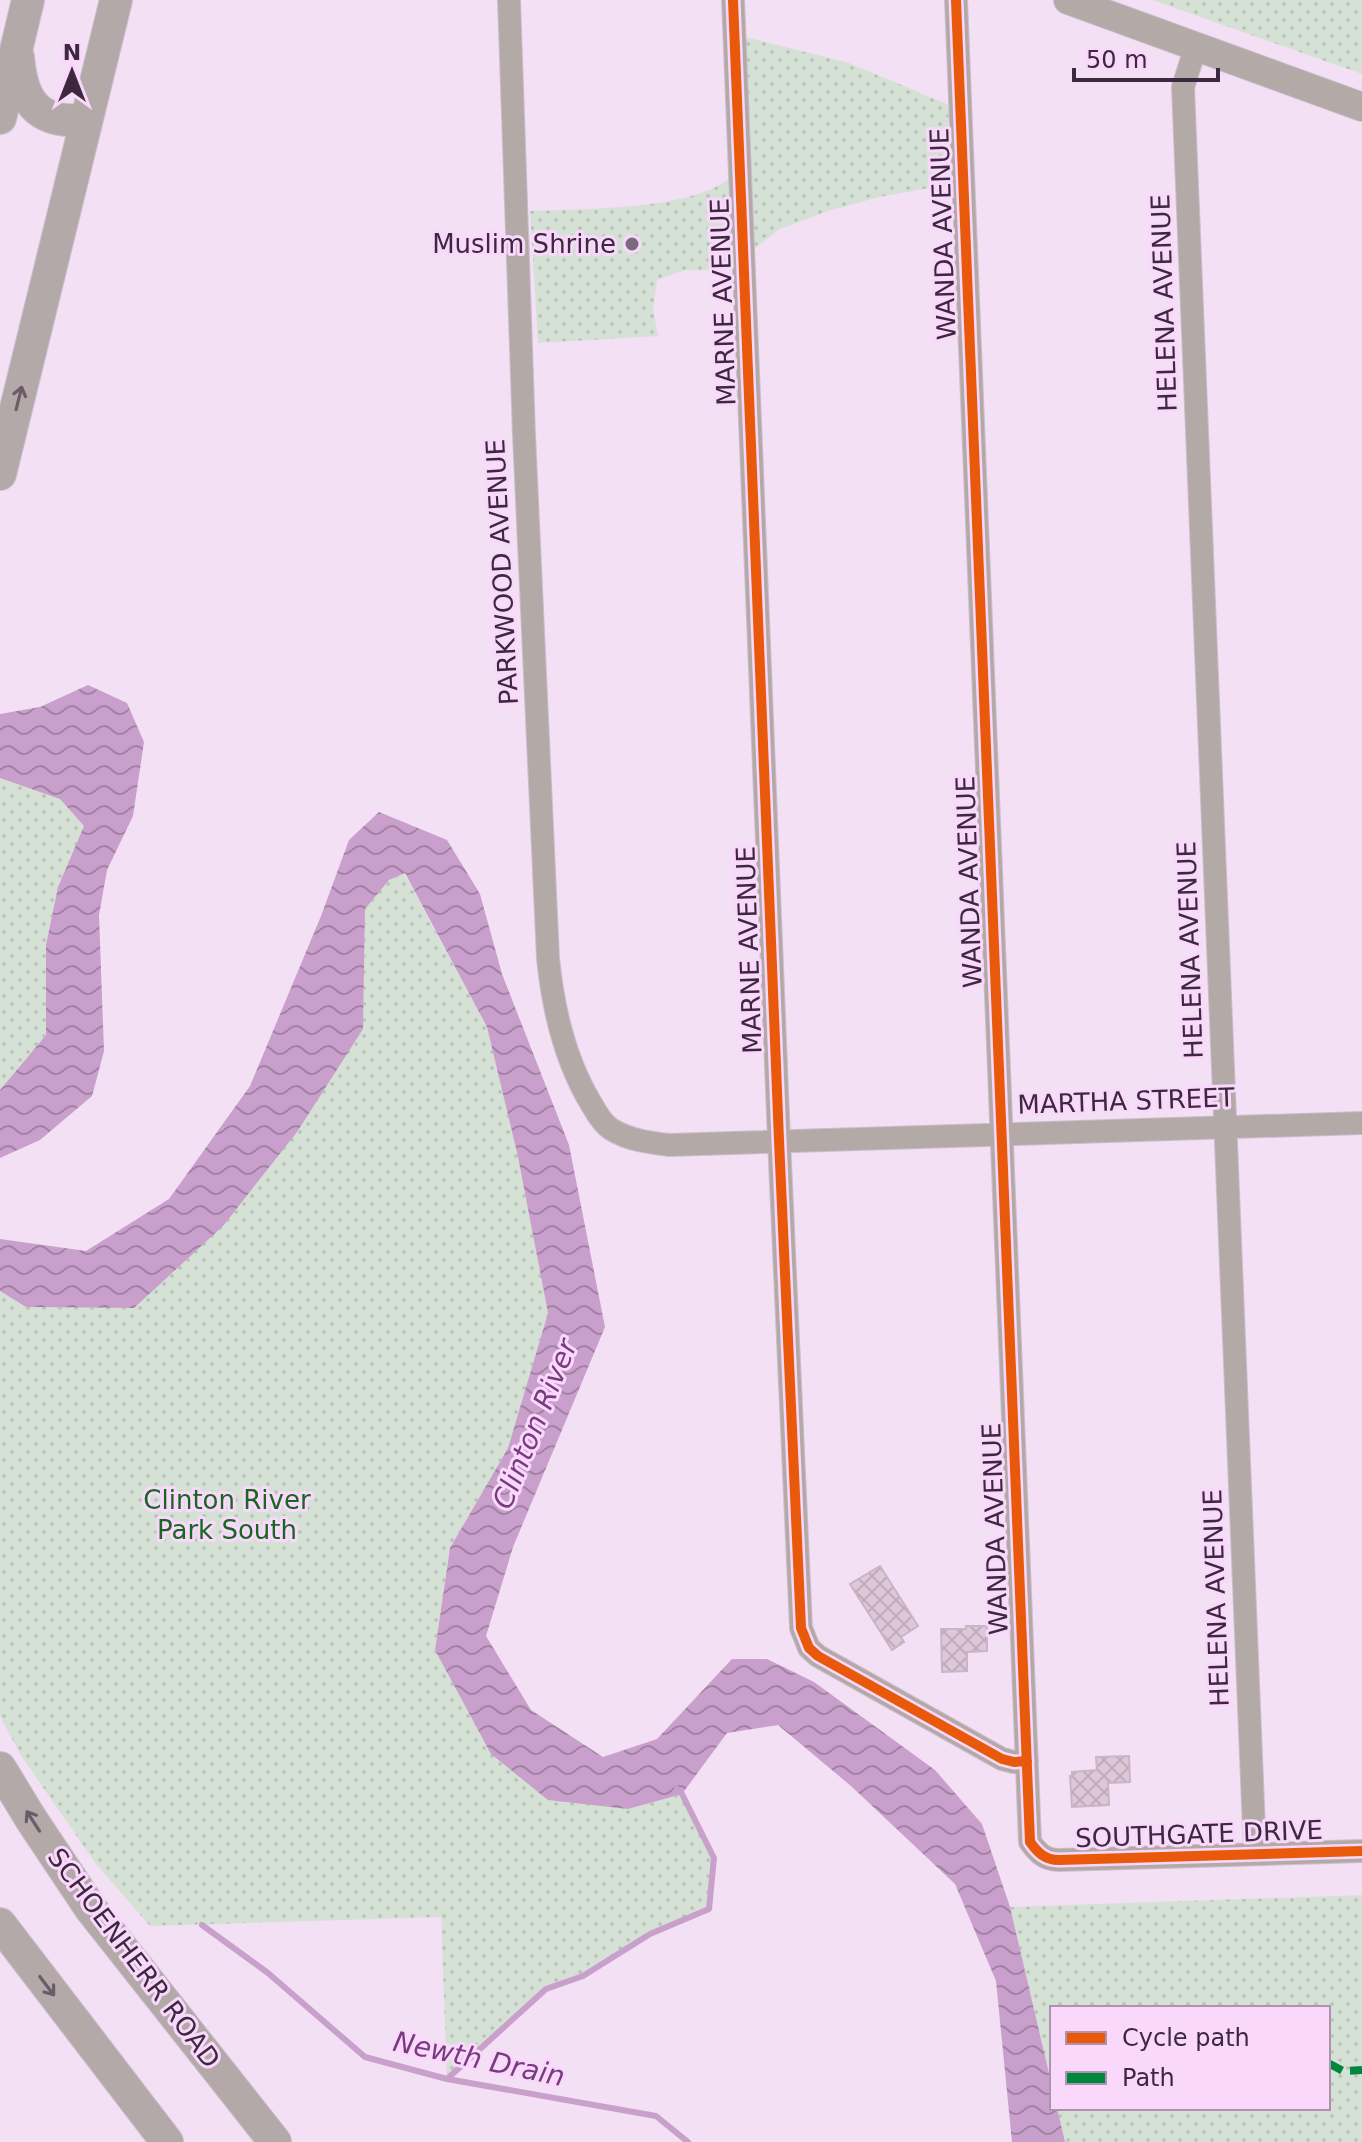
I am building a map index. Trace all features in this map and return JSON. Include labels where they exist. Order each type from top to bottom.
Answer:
[{"type":"main road","points":[[0,118],[28,0]]},
{"type":"main road","points":[[0,474],[116,0]]},
{"type":"main road","points":[[17,49],[20,80],[26,96],[37,108],[60,120],[86,120]]},
{"type":"main road","name":"SCHOENHERR ROAD","points":[[0,1768],[91,1909],[266,2137]]},
{"type":"main road","points":[[0,1924],[167,2142]]},
{"type":"street","name":"PARKWOOD AVENUE","points":[[509,0],[524,451],[548,958],[562,1037],[577,1079],[608,1128]]},
{"type":"street","name":"MARNE AVENUE","points":[[733,0],[800,1619],[809,1648],[818,1656],[1002,1759],[1027,1761]]},
{"type":"street","name":"WANDA AVENUE","points":[[956,0],[1027,1761]]},
{"type":"street","points":[[1068,0],[1362,107]]},
{"type":"street","name":"HELENA AVENUE","points":[[1196,46],[1183,87],[1255,1854]]},
{"type":"street","name":"MARTHA STREET","points":[[608,1128],[655,1144],[670,1145],[1362,1123]]},
{"type":"street","name":"SOUTHGATE DRIVE","points":[[1027,1761],[1030,1842],[1050,1860],[1362,1851]]},
{"type":"green space","points":[[1152,0],[1362,0],[1362,74]]},
{"type":"green space","points":[[741,36],[849,63],[949,105],[947,185],[879,197],[828,211],[780,229],[726,270],[685,270],[657,280],[653,309],[658,336],[538,343],[530,211],[659,203],[708,191],[729,178],[750,154]]},
{"type":"green space","points":[[0,778],[60,799],[84,826],[58,887],[46,945],[46,1035],[0,1090]]},
{"type":"green space","name":"Clinton River Park South","points":[[404,873],[487,1027],[518,1157],[548,1313],[508,1448],[450,1548],[435,1651],[628,1809],[682,1794],[714,1858],[709,1909],[650,1934],[583,1976],[546,1989],[447,2079],[441,1917],[150,1926],[96,1864],[20,1754],[0,1716],[0,1291],[26,1307],[134,1308],[363,1029],[365,908],[389,880]]},
{"type":"green space","points":[[1362,1895],[1362,2142],[1065,2142],[1057,2110],[1330,2110],[1330,2006],[1050,2006],[1050,2077],[1010,1907]]},
{"type":"water","points":[[88,685],[127,703],[144,742],[133,816],[107,870],[99,915],[104,1051],[92,1096],[40,1140],[0,1158],[0,1090],[46,1035],[46,945],[58,887],[84,826],[60,799],[0,778],[0,714],[40,707]]},
{"type":"water","name":"Clinton River","points":[[379,812],[447,840],[480,894],[502,974],[569,1145],[605,1327],[513,1547],[486,1636],[531,1710],[603,1757],[657,1739],[732,1659],[767,1659],[814,1682],[935,1770],[982,1824],[1010,1907],[1050,2077],[1050,2110],[1057,2110],[1065,2142],[1012,2142],[996,1981],[955,1884],[851,1786],[778,1725],[727,1733],[682,1794],[628,1809],[548,1800],[491,1754],[435,1650],[450,1548],[508,1448],[548,1313],[518,1157],[487,1027],[405,873],[389,880],[365,909],[363,1029],[297,1132],[223,1226],[134,1308],[26,1307],[0,1291],[0,1239],[86,1251],[169,1199],[250,1086],[349,840]]},
{"type":"building","points":[[880,1566],[918,1626],[901,1637],[904,1642],[892,1650],[850,1584]]},
{"type":"building","points":[[966,1626],[987,1626],[987,1651],[967,1652],[967,1671],[942,1672],[941,1629],[966,1629]]},
{"type":"building","points":[[1129,1756],[1130,1782],[1108,1783],[1109,1805],[1072,1807],[1072,1772],[1097,1770],[1096,1757]]},
{"type":"waterway","points":[[447,2079],[546,1989],[583,1976],[650,1934],[709,1909],[714,1858],[677,1789]]},
{"type":"waterway","name":"Newth Drain","points":[[202,1925],[268,1973],[365,2057],[447,2079],[656,2116],[688,2142]]},
{"type":"marked path","points":[[1330,2064],[1343,2071],[1362,2070]]},
{"type":"cycle path","points":[[733,0],[801,1628],[809,1648],[818,1656],[1002,1759],[1027,1761]]},
{"type":"cycle path","points":[[956,0],[1030,1842],[1042,1855],[1059,1860],[1362,1851]]},
{"type":"place","name":"Muslim Shrine","points":[[632,244]]}]
